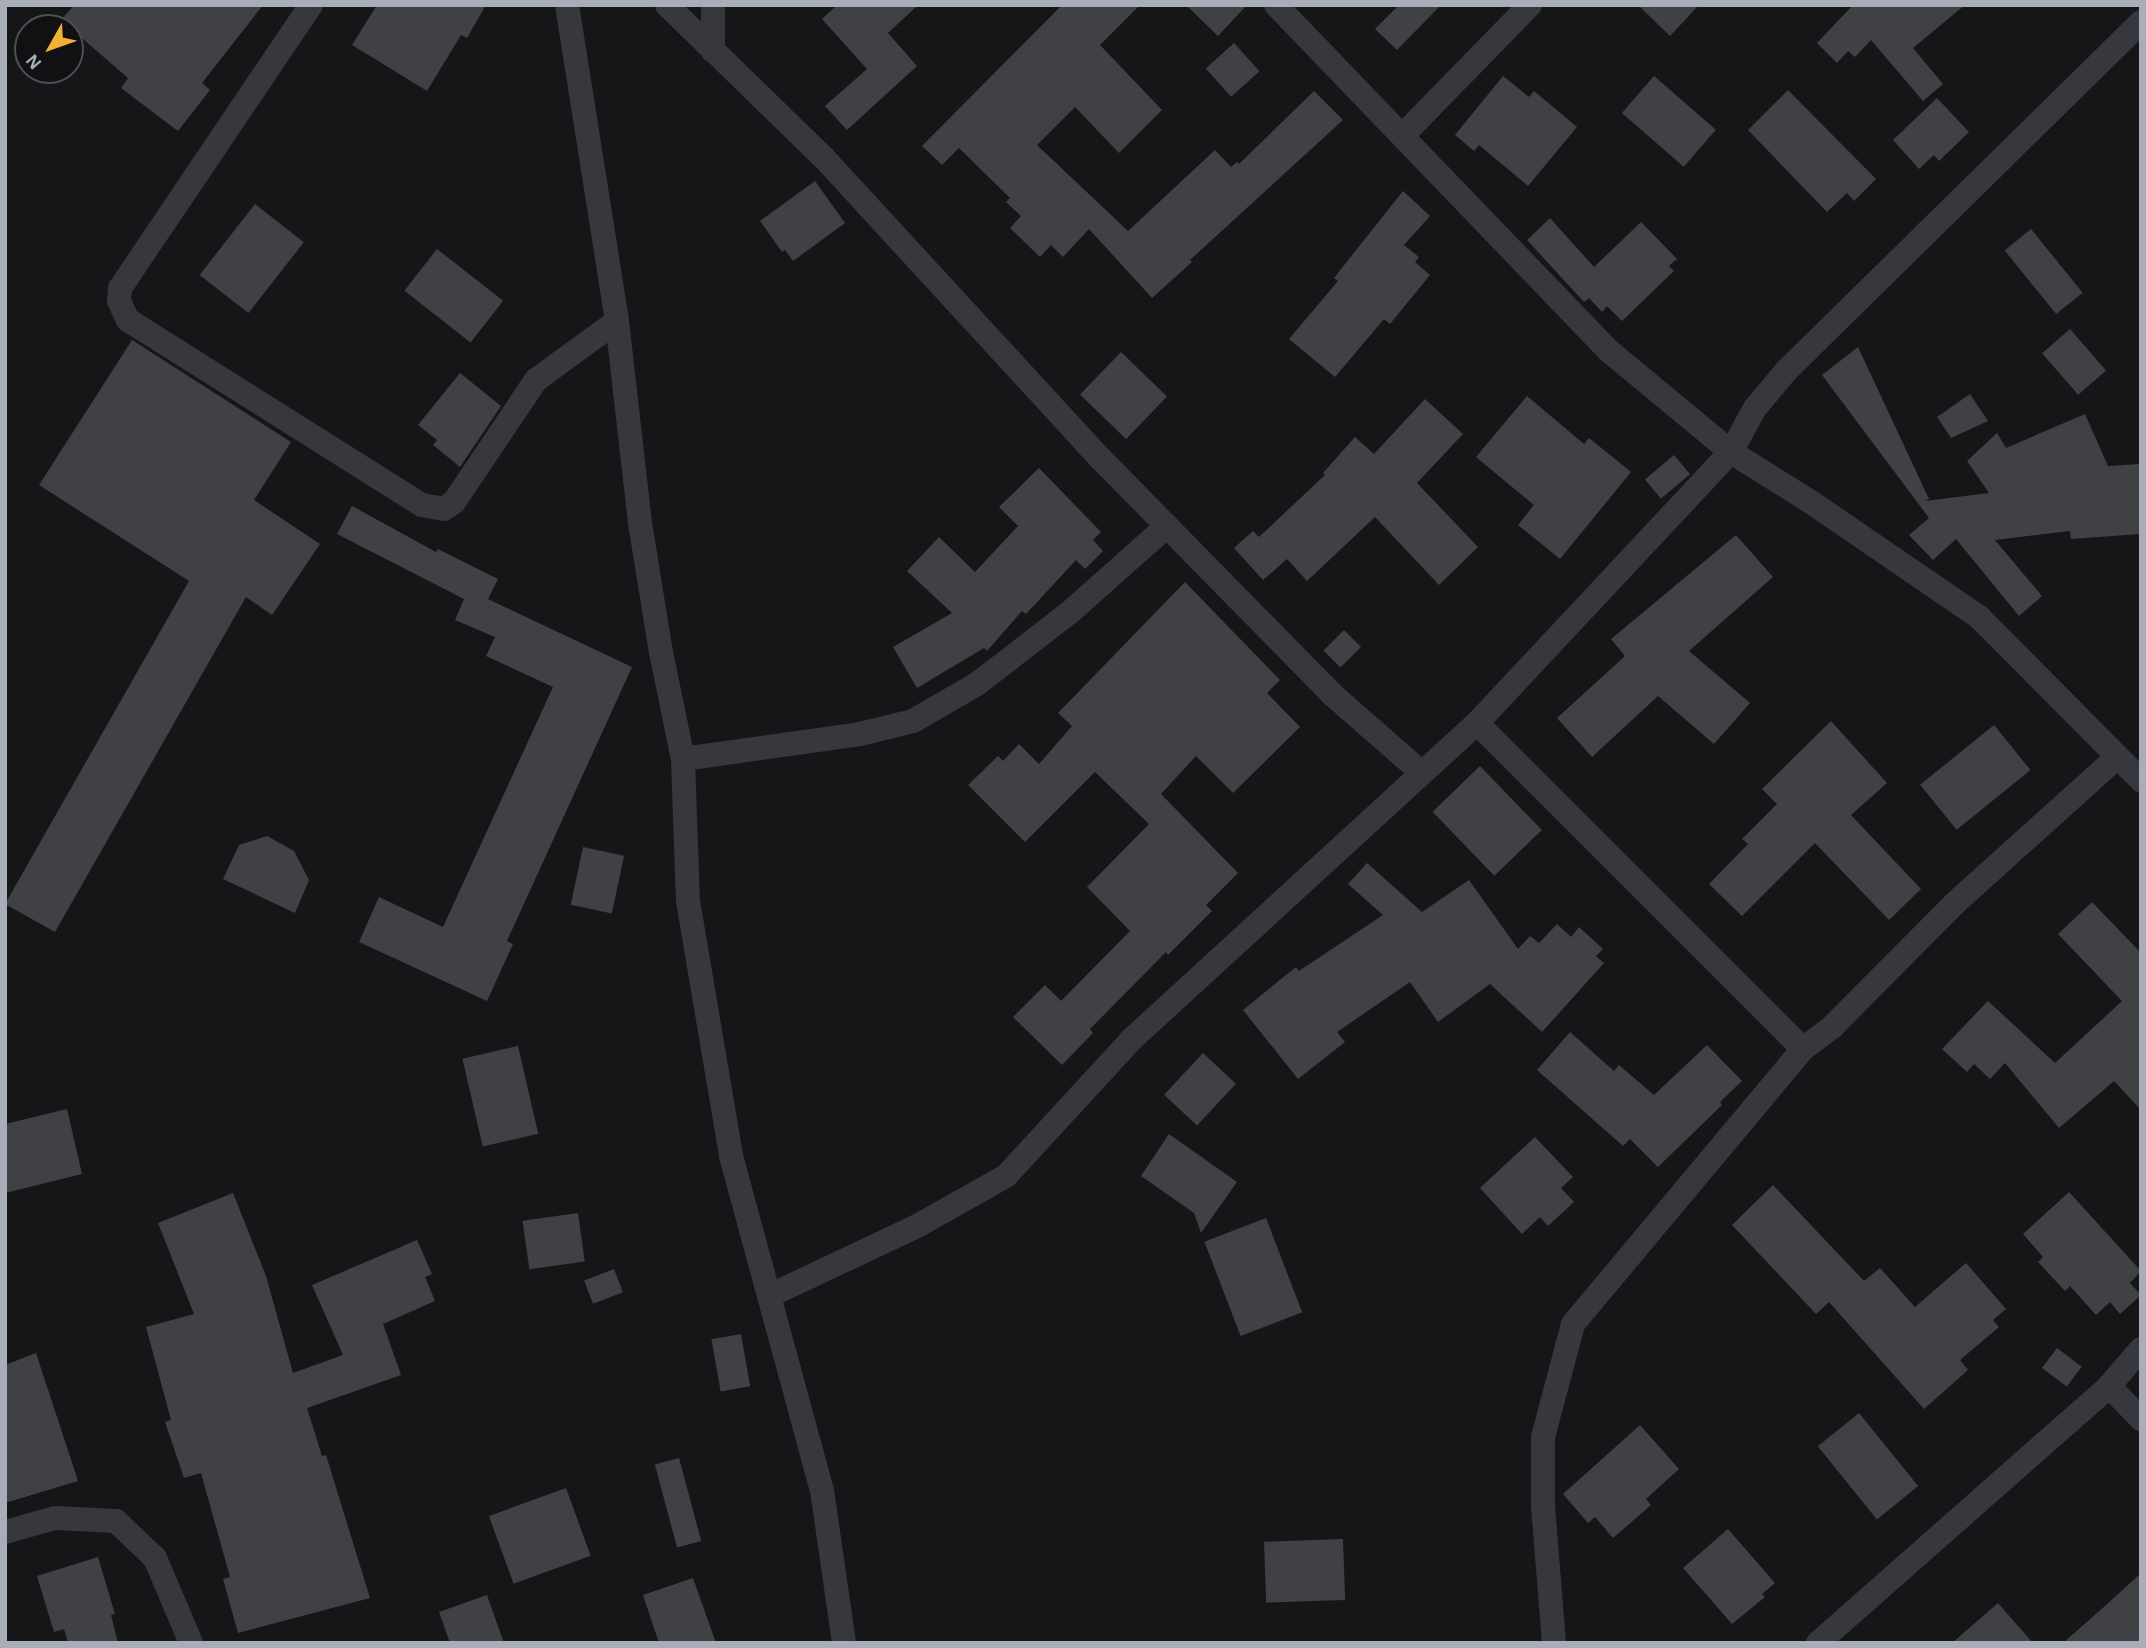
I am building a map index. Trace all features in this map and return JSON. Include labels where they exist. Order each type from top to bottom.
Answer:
[{"type":"street","points":[[311,5],[120,288],[118,301],[128,320],[422,505],[444,509],[454,502],[536,380],[617,321]]},
{"type":"street","points":[[567,5],[617,321],[640,523],[661,652],[683,759],[688,901],[732,1156],[822,1490],[844,1643]]},
{"type":"street","points":[[667,5],[824,158],[1100,458],[1334,696],[1422,773]]},
{"type":"street","points":[[713,5],[713,51]]},
{"type":"street","points":[[1276,5],[1609,351],[1731,452],[1811,502],[1979,617],[2116,758],[2141,780]]},
{"type":"street","points":[[1403,135],[1530,5]]},
{"type":"street","points":[[769,1296],[919,1225],[1006,1176],[1132,1039],[1477,723],[1731,452],[1755,408],[1787,370],[2141,22]]},
{"type":"street","points":[[683,759],[860,734],[913,721],[976,684],[1059,621],[1167,526]]},
{"type":"street","points":[[1477,723],[1803,1049]]},
{"type":"street","points":[[1554,1643],[1543,1507],[1543,1437],[1573,1324],[1803,1049],[1833,1026],[1954,904],[2116,758]]},
{"type":"street","points":[[1818,1643],[2109,1386],[2141,1349]]},
{"type":"street","points":[[2109,1386],[2141,1419]]},
{"type":"street","points":[[5,1532],[55,1518],[116,1521],[155,1558],[191,1643]]},
{"type":"building","points":[[74,5],[263,5],[202,83],[210,90],[178,131],[121,88],[128,78],[84,40],[84,14],[66,14]]},
{"type":"building","points":[[377,5],[486,5],[467,38],[461,35],[427,91],[352,45]]},
{"type":"building","points":[[837,5],[918,5],[888,33],[917,66],[847,130],[825,106],[867,69],[822,19]]},
{"type":"building","points":[[1062,5],[1140,5],[1100,45],[1162,110],[1119,153],[1075,107],[1037,145],[1128,231],[1215,150],[1231,167],[1237,162],[1239,164],[1314,91],[1343,120],[1152,298],[1089,229],[1063,257],[1051,245],[1040,257],[1010,228],[1021,216],[1006,202],[1010,198],[959,148],[942,165],[922,146]]},
{"type":"building","points":[[1186,5],[1247,5],[1218,36]]},
{"type":"building","points":[[1399,5],[1441,5],[1397,50],[1375,29]]},
{"type":"building","points":[[1638,5],[1699,5],[1670,36]]},
{"type":"building","points":[[1853,5],[1965,5],[1913,48],[1943,84],[1923,101],[1871,40],[1855,57],[1848,51],[1837,63],[1817,43]]},
{"type":"building","points":[[1234,43],[1259,71],[1231,97],[1206,68]]},
{"type":"building","points":[[1503,76],[1529,97],[1534,91],[1577,127],[1528,186],[1479,145],[1474,151],[1455,135]]},
{"type":"building","points":[[1654,76],[1716,130],[1684,167],[1622,113]]},
{"type":"building","points":[[1788,90],[1876,179],[1854,201],[1847,193],[1827,212],[1748,130]]},
{"type":"building","points":[[1937,98],[1969,132],[1939,161],[1934,155],[1919,169],[1893,140]]},
{"type":"building","points":[[815,181],[845,223],[793,261],[785,250],[782,252],[760,221]]},
{"type":"building","points":[[1403,191],[1430,216],[1404,245],[1419,257],[1415,262],[1430,275],[1390,324],[1384,319],[1335,377],[1289,339],[1338,281],[1334,278]]},
{"type":"building","points":[[255,204],[304,242],[248,313],[200,275]]},
{"type":"building","points":[[1550,218],[1594,267],[1641,222],[1677,259],[1669,266],[1674,271],[1622,321],[1607,306],[1602,312],[1589,298],[1584,302],[1527,240]]},
{"type":"building","points":[[2031,229],[2083,293],[2056,314],[2005,250]]},
{"type":"building","points":[[437,249],[503,301],[471,342],[404,291]]},
{"type":"building","points":[[2070,329],[2106,371],[2078,395],[2042,353]]},
{"type":"building","points":[[132,340],[291,442],[254,500],[320,544],[272,615],[246,597],[55,932],[5,904],[189,581],[39,485]]},
{"type":"building","points":[[1858,347],[1929,499],[1925,501],[1989,493],[1967,461],[1997,433],[2006,448],[2085,414],[2108,466],[2140,464],[2141,534],[2071,539],[2070,531],[1995,540],[2042,596],[2019,616],[1956,539],[1933,560],[1909,535],[1929,518],[1822,375]]},
{"type":"building","points":[[1121,352],[1167,396],[1126,439],[1080,394]]},
{"type":"building","points":[[460,373],[501,406],[460,467],[433,445],[437,440],[418,425]]},
{"type":"building","points":[[1970,394],[1988,421],[1951,438],[1937,417]]},
{"type":"building","points":[[1527,396],[1584,444],[1589,438],[1631,472],[1560,559],[1518,525],[1534,505],[1476,457]]},
{"type":"building","points":[[1425,399],[1463,434],[1417,483],[1478,547],[1439,585],[1375,517],[1307,581],[1287,559],[1263,580],[1234,548],[1253,531],[1259,537],[1325,475],[1323,473],[1355,437],[1374,454]]},
{"type":"building","points":[[1674,455],[1690,474],[1661,499],[1645,479]]},
{"type":"building","points":[[1039,468],[1101,532],[1093,540],[1103,551],[1085,569],[1076,560],[1026,614],[1022,611],[987,651],[984,648],[917,688],[893,647],[952,613],[907,571],[939,537],[975,572],[1018,526],[999,507]]},
{"type":"building","points":[[352,506],[436,552],[438,549],[498,579],[488,599],[632,667],[507,941],[513,944],[487,1001],[359,942],[379,897],[443,927],[553,687],[486,656],[495,637],[455,620],[464,599],[337,534]]},
{"type":"building","points":[[1736,535],[1773,577],[1689,651],[1750,703],[1714,744],[1658,696],[1592,757],[1557,718],[1625,656],[1611,639]]},
{"type":"building","points":[[1185,582],[1280,680],[1267,693],[1300,727],[1233,793],[1196,756],[1161,794],[1238,873],[1206,905],[1212,911],[1168,955],[1166,952],[1090,1029],[1093,1033],[1062,1065],[1013,1017],[1045,985],[1061,1001],[1130,931],[1087,887],[1149,824],[1095,772],[1025,842],[968,785],[998,756],[1003,761],[1019,744],[1039,764],[1072,726],[1058,713]]},
{"type":"building","points":[[1344,630],[1361,647],[1340,667],[1323,651]]},
{"type":"building","points":[[1831,721],[1887,783],[1851,815],[1921,889],[1889,920],[1815,843],[1742,916],[1709,884],[1748,844],[1742,839],[1777,804],[1762,789]]},
{"type":"building","points":[[1994,725],[2031,770],[1957,830],[1920,785]]},
{"type":"building","points":[[1480,766],[1542,830],[1494,876],[1433,812]]},
{"type":"building","points":[[267,836],[294,851],[309,880],[295,913],[223,879],[239,845]]},
{"type":"building","points":[[583,847],[624,856],[612,913],[571,905]]},
{"type":"building","points":[[1367,863],[1422,912],[1469,880],[1518,949],[1530,936],[1539,943],[1557,924],[1571,937],[1579,927],[1603,949],[1596,956],[1604,963],[1542,1032],[1490,984],[1438,1022],[1410,982],[1337,1032],[1345,1042],[1298,1079],[1243,1010],[1296,967],[1299,971],[1383,915],[1348,884]]},
{"type":"building","points":[[2092,902],[2141,953],[2141,1110],[2114,1081],[2059,1128],[2005,1063],[1990,1079],[1974,1064],[1967,1072],[1942,1049],[1988,1001],[2055,1063],[2122,1001],[2058,934]]},
{"type":"building","points":[[1570,1032],[1614,1071],[1619,1065],[1654,1095],[1707,1045],[1742,1081],[1720,1102],[1722,1105],[1658,1167],[1630,1139],[1623,1146],[1537,1070]]},
{"type":"building","points":[[518,1046],[538,1134],[483,1147],[462,1059]]},
{"type":"building","points":[[1203,1053],[1236,1084],[1197,1125],[1164,1095]]},
{"type":"building","points":[[67,1109],[82,1174],[5,1193],[5,1124]]},
{"type":"building","points":[[1169,1134],[1237,1182],[1201,1233],[1194,1213],[1141,1176]]},
{"type":"building","points":[[1535,1137],[1573,1177],[1561,1188],[1574,1202],[1548,1226],[1540,1217],[1522,1234],[1480,1188]]},
{"type":"building","points":[[1773,1185],[1864,1281],[1880,1268],[1915,1307],[1966,1263],[2006,1309],[1993,1320],[1999,1327],[1960,1360],[1968,1370],[1924,1409],[1829,1302],[1816,1314],[1732,1225]]},
{"type":"building","points":[[2069,1192],[2141,1271],[2130,1283],[2141,1295],[2120,1314],[2110,1302],[2096,1315],[2070,1286],[2065,1291],[2038,1262],[2043,1257],[2023,1234]]},
{"type":"building","points":[[233,1193],[266,1276],[293,1373],[343,1355],[312,1285],[417,1240],[432,1274],[425,1277],[435,1301],[383,1324],[401,1375],[307,1408],[322,1456],[326,1455],[370,1598],[238,1633],[223,1579],[230,1577],[201,1473],[184,1478],[165,1422],[171,1420],[146,1327],[194,1314],[158,1223]]},
{"type":"building","points":[[578,1213],[585,1262],[529,1269],[523,1221]]},
{"type":"building","points":[[1266,1218],[1302,1312],[1241,1336],[1204,1242]]},
{"type":"building","points":[[614,1269],[623,1292],[593,1304],[584,1280]]},
{"type":"building","points":[[741,1334],[750,1386],[721,1391],[711,1339]]},
{"type":"building","points":[[2057,1348],[2082,1367],[2067,1387],[2042,1368]]},
{"type":"building","points":[[36,1353],[78,1481],[5,1503],[5,1365]]},
{"type":"building","points":[[1859,1413],[1918,1486],[1877,1519],[1818,1446]]},
{"type":"building","points":[[1640,1425],[1679,1469],[1646,1499],[1651,1505],[1613,1538],[1595,1517],[1588,1523],[1563,1494]]},
{"type":"building","points":[[679,1458],[701,1541],[677,1548],[655,1464]]},
{"type":"building","points":[[566,1488],[591,1556],[514,1584],[489,1516]]},
{"type":"building","points":[[1728,1529],[1775,1583],[1762,1594],[1765,1597],[1732,1624],[1683,1568]]},
{"type":"building","points":[[1343,1539],[1345,1600],[1266,1603],[1264,1542]]},
{"type":"building","points":[[98,1557],[115,1614],[111,1615],[118,1643],[68,1643],[64,1629],[54,1632],[37,1576]]},
{"type":"building","points":[[2141,1573],[2141,1643],[2063,1643],[2106,1605]]},
{"type":"building","points":[[693,1578],[716,1643],[659,1643],[643,1595]]},
{"type":"building","points":[[487,1595],[504,1643],[450,1643],[439,1612]]},
{"type":"building","points":[[1998,1603],[2033,1643],[1952,1643]]}]
